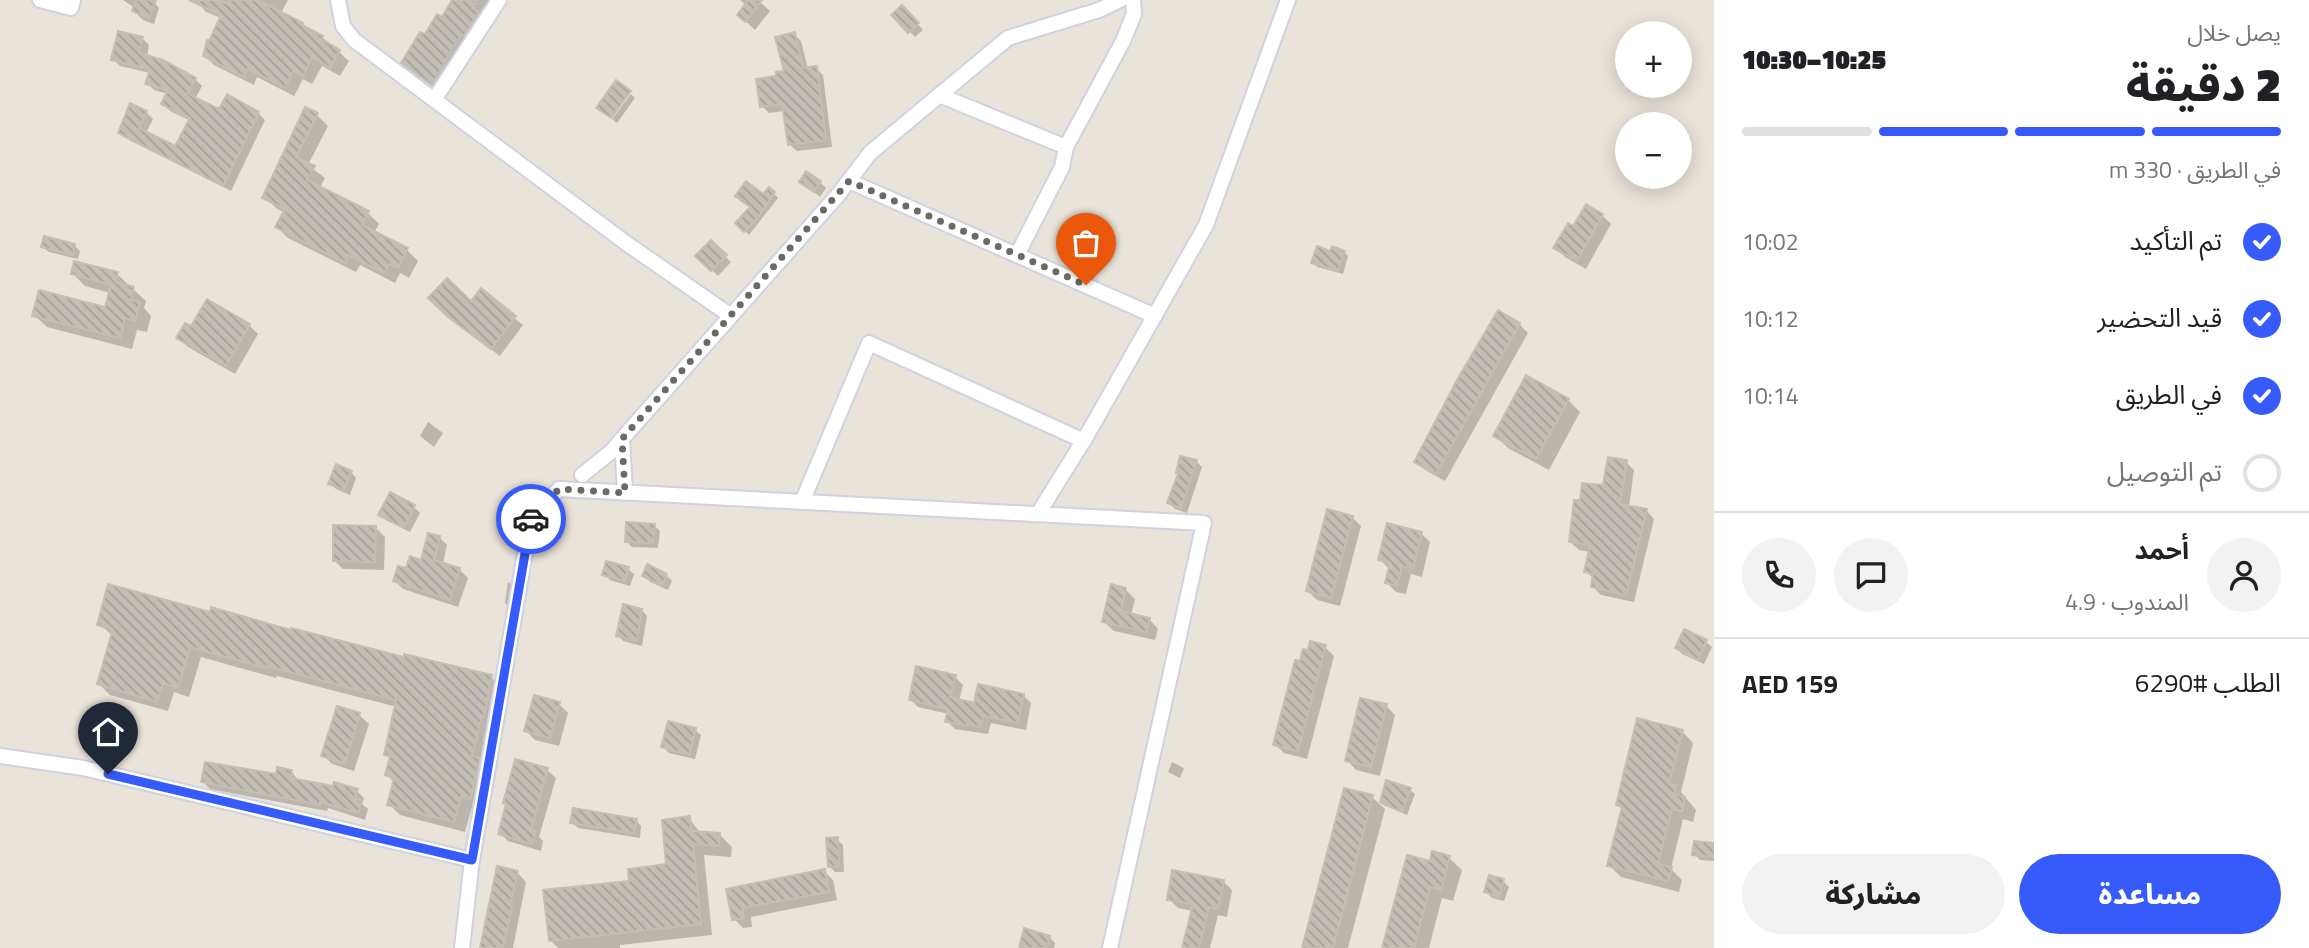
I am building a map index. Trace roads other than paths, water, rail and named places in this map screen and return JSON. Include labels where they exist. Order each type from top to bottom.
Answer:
[{"type":"street","points":[[40,0],[71,8],[73,0]]},
{"type":"street","points":[[338,0],[343,26],[354,40],[626,243],[731,316]]},
{"type":"street","points":[[434,100],[499,0]]},
{"type":"street","points":[[582,475],[612,451],[849,181],[870,153],[1008,38],[1099,10],[1120,0]]},
{"type":"street","points":[[1017,255],[1062,167],[1066,147],[1123,41],[1134,14],[1133,0]]},
{"type":"street","points":[[1038,514],[1084,441],[1206,225],[1289,0]]},
{"type":"street","points":[[939,95],[1066,147]]},
{"type":"street","points":[[849,181],[1155,316]]},
{"type":"street","points":[[802,502],[869,343],[1084,441]]},
{"type":"street","points":[[622,439],[625,493]]},
{"type":"street","points":[[462,948],[472,860],[531,519],[559,489],[1204,523],[1110,948]]},
{"type":"street","points":[[0,756],[83,768],[472,860]]}]
